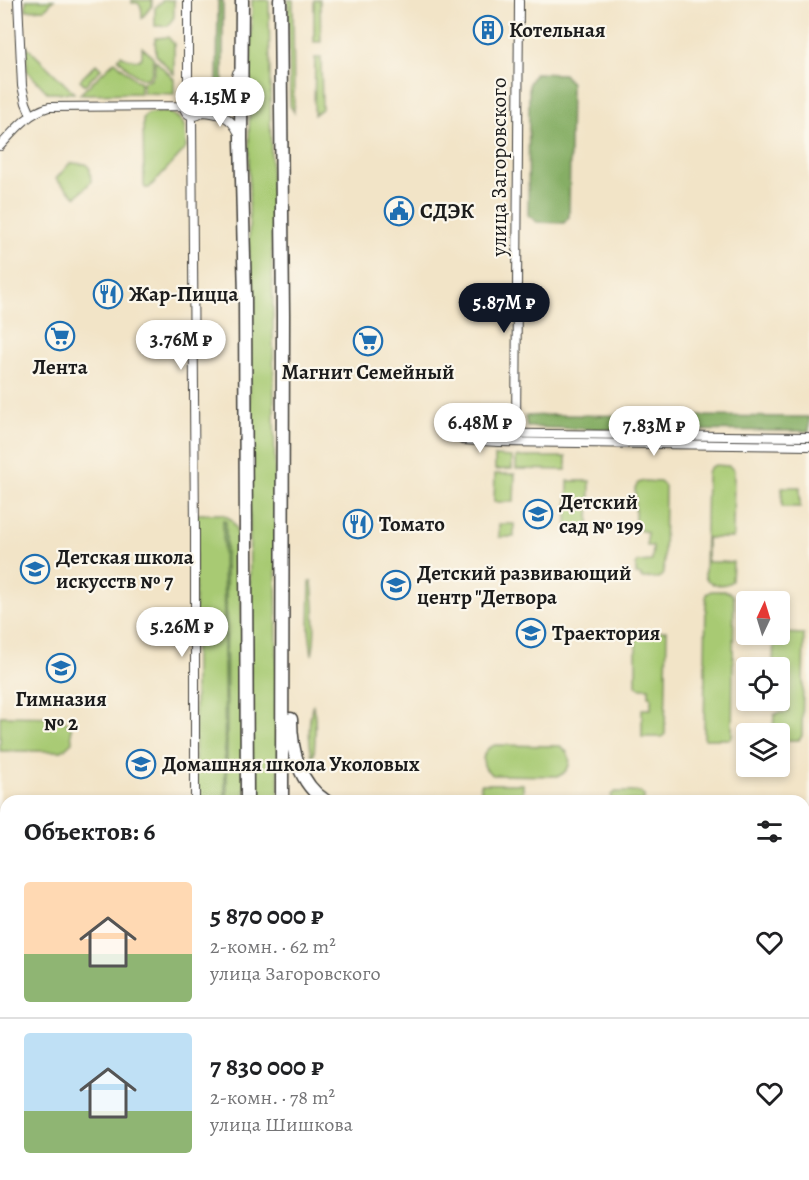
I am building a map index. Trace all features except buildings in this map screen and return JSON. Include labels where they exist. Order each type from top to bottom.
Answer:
[{"type":"main road","points":[[242,0],[240,60],[245,305],[246,795]]},
{"type":"main road","points":[[280,0],[283,333],[282,795]]},
{"type":"main road","points":[[283,632],[290,672],[291,734],[294,749],[303,777],[309,788],[317,795]]},
{"type":"street","points":[[18,0],[22,86],[31,115]]},
{"type":"street","points":[[188,0],[189,87],[204,105],[202,112]]},
{"type":"street","name":"улица Загоровского","points":[[516,434],[519,0]]},
{"type":"street","points":[[195,795],[192,116],[185,106],[188,99],[217,100],[230,93],[234,87],[240,60]]},
{"type":"street","points":[[0,146],[31,115],[49,107],[185,106]]},
{"type":"street","points":[[192,116],[202,112],[216,113],[228,118],[235,125],[241,141]]},
{"type":"street","points":[[809,437],[516,434],[462,437],[499,442],[809,446]]},
{"type":"green space","points":[[26,0],[54,0],[45,9],[26,10]]},
{"type":"green space","points":[[132,0],[152,0],[152,6],[142,18],[141,6],[138,3],[132,3]]},
{"type":"green space","points":[[163,0],[174,0],[174,17],[168,26],[155,26],[155,8]]},
{"type":"green space","points":[[218,0],[223,0],[223,88],[217,87]]},
{"type":"green space","points":[[252,0],[269,0],[279,795],[250,795],[249,136]]},
{"type":"green space","points":[[288,0],[293,0],[294,112],[290,106]]},
{"type":"green space","points":[[314,0],[320,0],[321,42],[314,42]]},
{"type":"green space","points":[[168,37],[174,44],[174,74],[156,55],[155,38]]},
{"type":"green space","points":[[26,46],[74,93],[48,93],[27,71]]},
{"type":"green space","points":[[142,47],[153,57],[152,72],[145,79],[140,78],[118,58],[121,55],[128,59],[139,60],[142,57]]},
{"type":"green space","points":[[315,58],[321,58],[322,109],[314,115]]},
{"type":"green space","points":[[155,60],[174,79],[174,94],[143,93],[143,82],[152,77]]},
{"type":"green space","points":[[115,61],[140,81],[140,93],[80,94]]},
{"type":"green space","points":[[96,64],[101,69],[85,85],[80,80]]},
{"type":"green space","points":[[535,73],[564,74],[571,83],[569,217],[564,223],[537,222],[528,215],[529,83]]},
{"type":"green space","points":[[191,99],[197,99],[201,106],[197,113],[191,113],[187,109],[187,103]]},
{"type":"green space","points":[[167,112],[182,122],[186,148],[149,188],[145,188],[143,119],[150,113]]},
{"type":"green space","points":[[70,163],[86,164],[90,169],[91,182],[76,197],[56,179]]},
{"type":"green space","points":[[525,416],[809,417],[809,431],[527,427]]},
{"type":"green space","points":[[495,456],[512,457],[512,469],[495,470]]},
{"type":"green space","points":[[516,457],[566,457],[566,470],[516,469]]},
{"type":"green space","points":[[715,465],[729,466],[734,470],[733,538],[707,538],[707,562],[733,562],[732,581],[721,585],[709,582],[705,576],[707,473],[709,468]]},
{"type":"green space","points":[[495,474],[515,474],[514,502],[494,502]]},
{"type":"green space","points":[[568,481],[590,481],[589,529],[567,528]]},
{"type":"green space","points":[[660,482],[665,486],[664,572],[658,578],[641,578],[641,575],[636,574],[638,562],[652,561],[653,546],[647,546],[647,532],[639,530],[635,523],[635,488],[638,483]]},
{"type":"green space","points":[[782,487],[800,487],[800,507],[782,507]]},
{"type":"green space","points":[[195,514],[222,514],[231,519],[236,527],[241,572],[245,795],[195,795]]},
{"type":"green space","points":[[223,520],[226,522],[227,795],[225,795]]},
{"type":"green space","points":[[499,524],[514,524],[514,537],[499,537]]},
{"type":"green space","points":[[310,581],[312,581],[315,618],[312,655],[309,631]]},
{"type":"green space","points":[[711,591],[726,591],[734,598],[732,737],[730,739],[705,739],[704,737],[706,594]]},
{"type":"green space","points":[[640,631],[667,631],[665,734],[662,737],[642,737],[642,709],[651,709],[651,696],[649,696],[649,688],[640,688],[636,685],[636,635]]},
{"type":"green space","points":[[790,633],[804,634],[802,736],[799,740],[790,740],[790,723],[774,723],[774,715],[790,711],[790,657],[773,657],[774,645],[790,645]]},
{"type":"green space","points":[[313,705],[315,730],[312,757],[310,717]]},
{"type":"green space","points":[[0,716],[62,717],[71,727],[72,742],[62,751],[0,751]]},
{"type":"green space","points":[[495,745],[560,746],[569,757],[569,766],[559,776],[493,775],[485,768],[483,759],[486,751]]},
{"type":"green space","points":[[481,784],[523,784],[523,794],[481,794]]},
{"type":"green space","points":[[615,792],[640,792],[643,795],[611,795]]},
{"type":"place","name":"Котельная","points":[[488,30]]},
{"type":"place","name":"СДЭК","points":[[399,211]]},
{"type":"place","name":"Жар-Пицца","points":[[108,294]]},
{"type":"place","name":"Лента","points":[[60,336]]},
{"type":"place","name":"Магнит Семейный","points":[[368,341]]},
{"type":"place","name":"Детский сад № 199","points":[[538,514]]},
{"type":"place","name":"Томато","points":[[358,524]]},
{"type":"place","name":"Детская школа искусств № 7","points":[[35,569]]},
{"type":"place","name":"Детский развивающий центр \"Детвора","points":[[396,585]]},
{"type":"place","name":"Траектория","points":[[531,633]]},
{"type":"place","name":"Гимназия № 2","points":[[61,668]]},
{"type":"place","name":"Домашняя школа Уколовых","points":[[141,764]]}]
